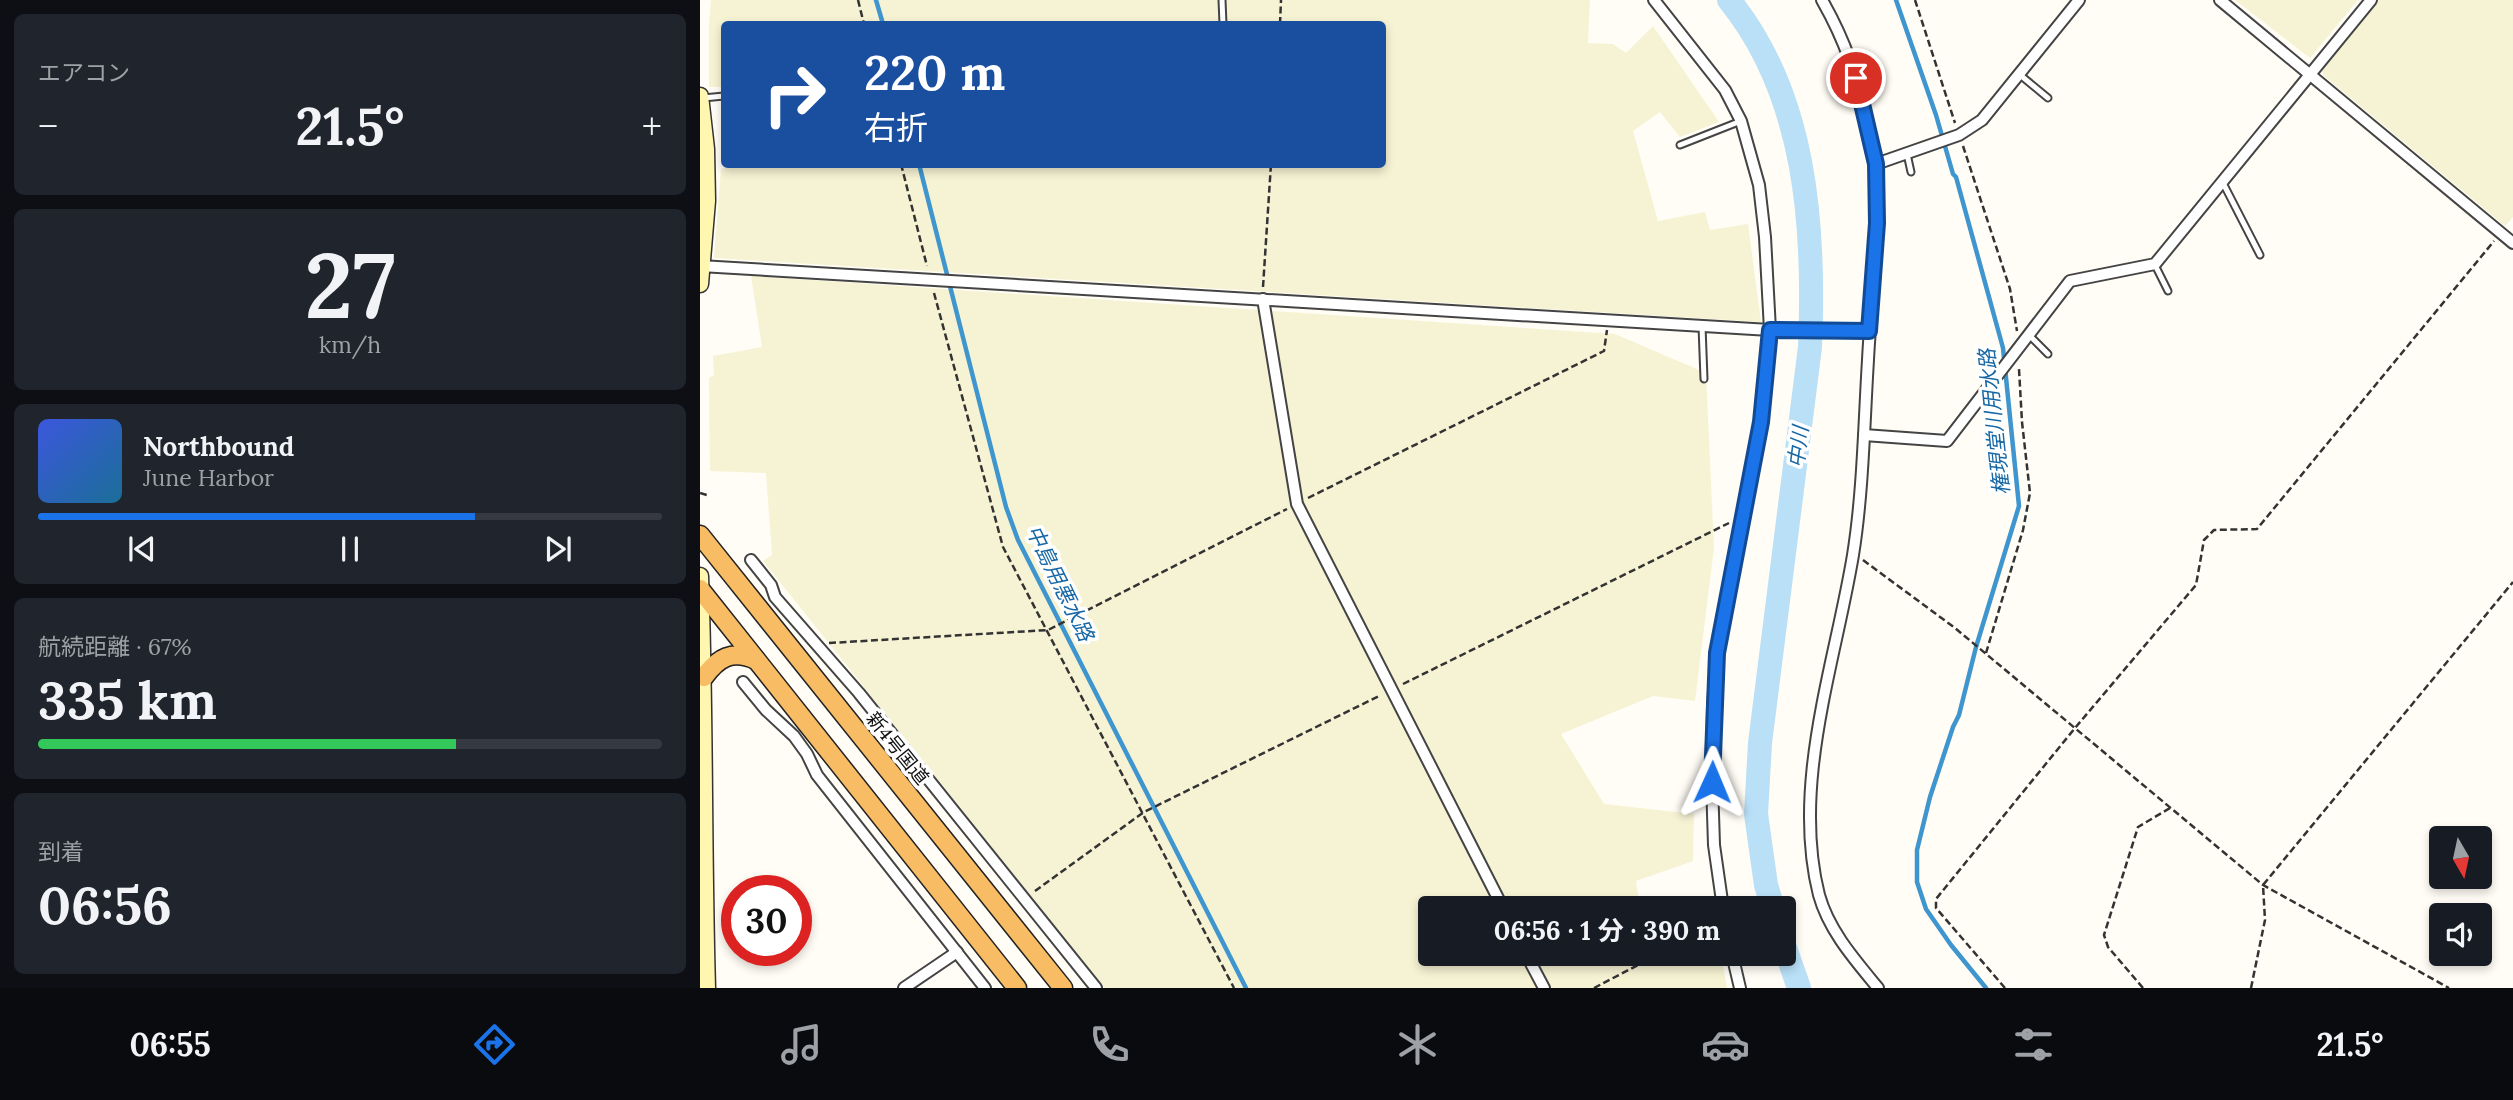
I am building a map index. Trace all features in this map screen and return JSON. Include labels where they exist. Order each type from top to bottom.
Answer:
[{"type":"highway","name":"新4号国道","points":[[700,535],[1063,988]]},
{"type":"highway","points":[[700,590],[756,660],[800,730],[1017,988]]},
{"type":"highway","points":[[704,677],[721,658],[732,654],[746,655],[756,660]]},
{"type":"main road","points":[[700,97],[707,201],[700,284]]},
{"type":"main road","points":[[700,576],[704,677],[702,909],[707,988]]},
{"type":"street","points":[[1654,0],[1725,90],[1741,121],[1761,200],[1770,330],[1761,422],[1717,653],[1713,706],[1714,845],[1721,896]]},
{"type":"street","points":[[1822,0],[1846,46],[1856,78],[1876,164],[1877,223],[1864,331],[1864,435],[1853,554],[1824,694],[1809,832],[1820,896],[1830,922],[1843,945],[1878,988]]},
{"type":"street","points":[[1876,164],[1959,135],[1982,120],[2079,0]]},
{"type":"street","points":[[2220,0],[2513,243]]},
{"type":"street","points":[[1864,435],[1947,441],[2070,281],[2155,264],[2371,0]]},
{"type":"street","points":[[701,266],[1770,330],[1864,331]]},
{"type":"street","points":[[1263,299],[1297,504],[1497,896]]},
{"type":"street","points":[[751,560],[771,585],[775,597],[790,616],[816,643],[1096,988]]},
{"type":"street","points":[[776,629],[790,616]]},
{"type":"street","points":[[743,682],[766,710],[800,730],[817,775],[985,988]]},
{"type":"street","points":[[904,988],[957,952]]},
{"type":"street","points":[[1533,966],[1544,988]]},
{"type":"street","points":[[1735,966],[1740,988]]},
{"type":"lane","points":[[1222,0],[1223,21]]},
{"type":"lane","points":[[2019,74],[2048,98]]},
{"type":"lane","points":[[700,97],[721,96]]},
{"type":"lane","points":[[1681,145],[1741,121]]},
{"type":"lane","points":[[1907,154],[1911,172]]},
{"type":"lane","points":[[2222,183],[2260,255]]},
{"type":"lane","points":[[2155,264],[2168,291]]},
{"type":"lane","points":[[1702,326],[1704,379]]},
{"type":"lane","points":[[2029,335],[2048,354]]},
{"type":"path","points":[[858,0],[863,21]]},
{"type":"path","points":[[1280,21],[1281,0]]},
{"type":"path","points":[[1915,0],[2010,289],[2018,349],[2030,493],[2023,530],[1986,654]]},
{"type":"path","points":[[902,168],[1003,547],[1234,988]]},
{"type":"path","points":[[1263,299],[1271,168]]},
{"type":"path","points":[[2006,988],[1936,908],[1936,899],[2196,585],[2204,540],[2214,530],[2257,529],[2501,234]]},
{"type":"path","points":[[816,643],[1048,629],[1604,351],[1609,320]]},
{"type":"path","points":[[700,493],[710,496]]},
{"type":"path","points":[[1024,900],[1144,812],[1743,516]]},
{"type":"path","points":[[1853,554],[1871,564],[1986,654],[2263,885],[2449,988]]},
{"type":"path","points":[[2251,988],[2265,920],[2263,885],[2513,583]]},
{"type":"path","points":[[2143,988],[2108,947],[2104,935],[2138,827],[2170,808]]},
{"type":"path","points":[[1594,988],[1636,966]]},
{"type":"shaded area","points":[[711,0],[1590,0],[1588,43],[1613,44],[1626,53],[1653,26],[1719,122],[1680,137],[1660,112],[1633,131],[1658,221],[1705,212],[1710,230],[1748,224],[1761,322],[714,258],[721,169],[726,168],[1386,168],[1386,21],[721,21],[721,87],[709,87]]},
{"type":"shaded area","points":[[2235,0],[2358,0],[2310,58]]},
{"type":"shaded area","points":[[2379,0],[2513,0],[2513,217],[2505,226],[2323,75],[2322,68]]},
{"type":"shaded area","points":[[751,276],[1615,334],[1706,373],[1714,548],[1695,701],[1653,696],[1561,734],[1604,804],[1694,814],[1693,861],[1636,881],[1638,896],[1418,896],[1418,966],[1723,966],[1727,988],[1105,988],[763,561],[772,555],[766,473],[710,471],[709,378],[714,375],[713,356],[762,347]]},
{"type":"waterway","name":"中島用悪水路","points":[[876,0],[882,21]]},
{"type":"waterway","name":"中川","points":[[1729,0],[1755,38],[1775,78],[1790,121],[1801,165],[1810,256],[1810,347],[1760,743],[1756,814],[1769,896]]},
{"type":"waterway","name":"権現堂川用水路","points":[[1896,0],[1956,177],[2003,348],[2019,506],[1976,647],[1959,715],[1930,797],[1917,850],[1917,882],[1926,909],[1986,988]]},
{"type":"waterway","name":"中島用悪水路","points":[[920,168],[1006,507],[1018,540],[1246,988]]},
{"type":"waterway","name":"中川","points":[[1791,966],[1799,988]]},
{"type":"route","points":[[1712,782],[1717,653],[1761,422],[1770,330],[1869,331],[1877,223],[1876,164],[1856,78]]}]
